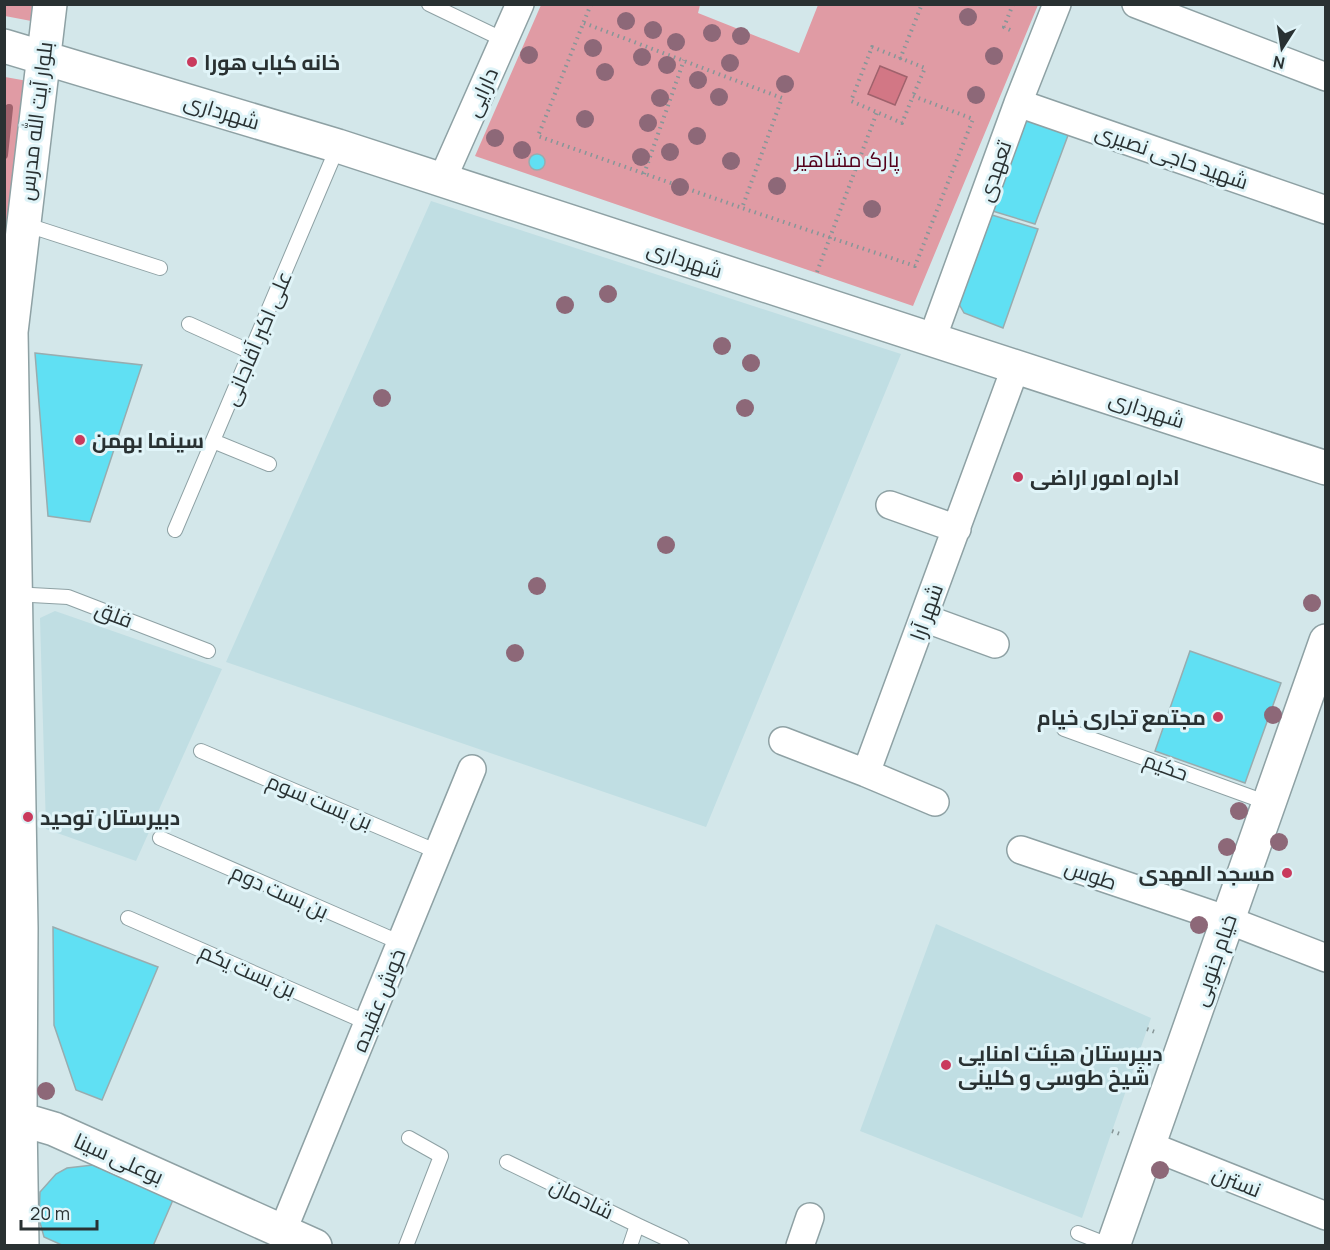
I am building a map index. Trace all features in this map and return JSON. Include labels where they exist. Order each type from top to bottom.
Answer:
[{"type":"main road","name":"بلوار آیت الله مدرس","points":[[22,1245],[12,1118],[11,332],[22,224],[50,4]]},
{"type":"main road","name":"شهرداری","points":[[4,46],[338,146],[1326,468]]},
{"type":"main road","name":"خیام جنوبی","points":[[1112,1245],[1268,803],[1323,658]]},
{"type":"main road","name":"بوعلی سینا","points":[[12,1118],[54,1130],[315,1245]]},
{"type":"street","name":"دارایی","points":[[442,180],[520,4]]},
{"type":"street","name":"تعهدی","points":[[932,339],[1018,103],[1057,4]]},
{"type":"street","points":[[1136,4],[1326,77]]},
{"type":"street","name":"شهید حاجی نصیری","points":[[1018,103],[1326,210]]},
{"type":"street","name":"شهر آرا","points":[[866,773],[1016,366]]},
{"type":"street","points":[[890,505],[957,529]]},
{"type":"street","points":[[924,618],[995,644]]},
{"type":"street","points":[[783,741],[935,801]]},
{"type":"street","name":"خوش عقیده","points":[[283,1230],[472,769]]},
{"type":"street","name":"طوس","points":[[1021,850],[1228,920],[1326,958]]},
{"type":"street","name":"نسترن","points":[[1148,1145],[1326,1216]]},
{"type":"street","points":[[800,1245],[810,1216]]},
{"type":"lane","points":[[429,4],[504,40]]},
{"type":"lane","name":"علی اکبر آقاجانی","points":[[175,530],[338,146]]},
{"type":"lane","points":[[22,224],[160,268]]},
{"type":"lane","points":[[189,324],[251,352]]},
{"type":"lane","points":[[213,441],[269,464]]},
{"type":"lane","name":"فلق","points":[[10,594],[68,597],[208,651]]},
{"type":"lane","name":"حکیم","points":[[1064,729],[1268,803]]},
{"type":"lane","name":"بن بست سوم","points":[[201,751],[438,852]]},
{"type":"lane","name":"بن بست دوم","points":[[160,838],[401,943]]},
{"type":"lane","name":"بن بست یکم","points":[[128,918],[369,1023]]},
{"type":"lane","points":[[406,1245],[441,1156],[409,1138]]},
{"type":"lane","name":"شادمان","points":[[507,1162],[637,1226],[630,1245]]},
{"type":"lane","points":[[637,1226],[682,1245]]},
{"type":"lane","points":[[1078,1233],[1112,1245]]},
{"type":"path","points":[[591,4],[538,136],[915,266],[973,119],[913,96]]},
{"type":"path","points":[[900,59],[922,4]]},
{"type":"path","points":[[1013,4],[1004,27],[1014,32]]},
{"type":"path","points":[[584,22],[782,98],[742,208]]},
{"type":"path","points":[[872,47],[900,59],[925,68],[902,123],[851,101],[872,47]]},
{"type":"path","points":[[644,174],[684,60]]},
{"type":"path","points":[[807,298],[878,112]]},
{"type":"shaded area","points":[[880,66],[907,77],[895,105],[868,94]]},
{"type":"shaded area","points":[[431,201],[901,354],[706,827],[226,662]]},
{"type":"shaded area","points":[[55,611],[222,669],[136,861],[46,829],[40,618]]},
{"type":"shaded area","points":[[936,924],[1151,1018],[1082,1218],[860,1131]]},
{"type":"green space","points":[[4,5],[50,5],[47,24],[5,16]]},
{"type":"green space","name":"پارک مشاهیر","points":[[541,5],[700,5],[698,13],[799,53],[818,5],[1038,5],[913,306],[475,156]]},
{"type":"green space","points":[[5,77],[39,83],[5,579]]},
{"type":"building","points":[[1024,114],[1070,130],[1035,224],[986,209]]},
{"type":"building","points":[[537,154],[543,156],[545,162],[543,168],[537,170],[531,168],[529,162],[531,156]]},
{"type":"building","points":[[992,215],[1038,229],[1003,328],[964,313],[959,304]]},
{"type":"building","name":"سینما بهمن","points":[[35,353],[142,365],[90,522],[48,516]]},
{"type":"building","name":"مجتمع تجاری خیام","points":[[1190,651],[1281,683],[1245,783],[1155,751]]},
{"type":"building","points":[[53,927],[158,967],[102,1100],[76,1090],[54,1025]]},
{"type":"building","points":[[93,1165],[173,1200],[153,1246],[64,1246],[44,1237],[39,1219],[40,1192],[56,1174],[67,1168]]},
{"type":"waterway","points":[[4,155],[9,108]]},
{"type":"place","name":"خانه کباب هورا","points":[[192,62]]},
{"type":"place","name":"سینما بهمن","points":[[80,440]]},
{"type":"place","name":"اداره امور اراضی","points":[[1018,477]]},
{"type":"place","name":"مجتمع تجاری خیام","points":[[1218,717]]},
{"type":"place","name":"دبیرستان توحید","points":[[28,817]]},
{"type":"place","name":"مسجد المهدی","points":[[1287,873]]},
{"type":"place","name":"دبیرستان هیئت امنایی شیخ طوسی و کلینی","points":[[946,1065]]}]
